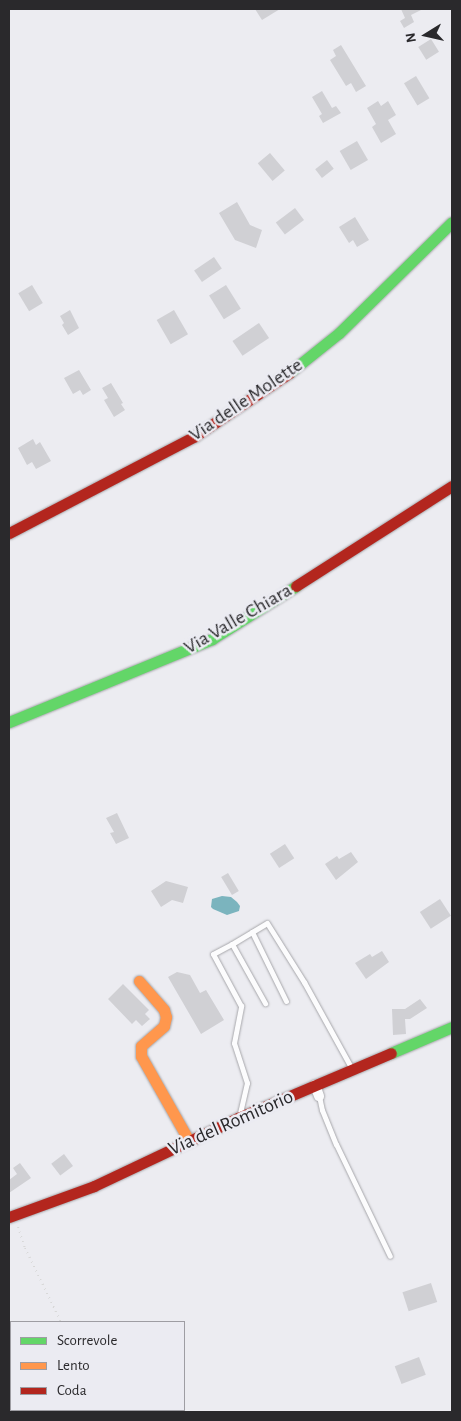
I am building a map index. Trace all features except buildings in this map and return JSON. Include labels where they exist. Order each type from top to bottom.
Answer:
[{"type":"street","name":"Via delle Molette","points":[[9,533],[195,436],[275,384],[339,333],[452,222]]},
{"type":"street","name":"Via Valle Chiara","points":[[9,722],[212,639],[452,486]]},
{"type":"street","points":[[140,981],[164,1010],[166,1017],[164,1026],[141,1046],[141,1056],[189,1141]]},
{"type":"street","name":"Via del Romitorio","points":[[10,1217],[94,1186],[238,1118],[317,1091],[352,1069],[452,1028]]},
{"type":"lane","points":[[238,1118],[247,1082],[234,1043],[241,1006],[213,954],[267,923],[304,982],[352,1069]]},
{"type":"lane","points":[[252,932],[286,1001]]},
{"type":"lane","points":[[232,944],[265,1003]]},
{"type":"lane","points":[[317,1091],[322,1110],[336,1144],[390,1256]]},
{"type":"path","points":[[10,1217],[61,1321]]},
{"type":"water","points":[[222,896],[231,897],[237,902],[240,906],[239,911],[227,915],[213,909],[211,907],[212,899]]},
{"type":"traffic: fast","points":[[289,373],[339,333],[452,222]]},
{"type":"traffic: fast","points":[[9,722],[212,639],[296,586]]},
{"type":"traffic: fast","points":[[391,1053],[452,1027]]},
{"type":"traffic: slow","points":[[139,981],[164,1010],[166,1017],[164,1026],[141,1046],[141,1056],[189,1141]]},
{"type":"traffic: jam","points":[[9,533],[195,436],[289,373]]},
{"type":"traffic: jam","points":[[296,586],[452,486]]},
{"type":"traffic: jam","points":[[9,1217],[94,1186],[238,1118],[391,1053]]}]
